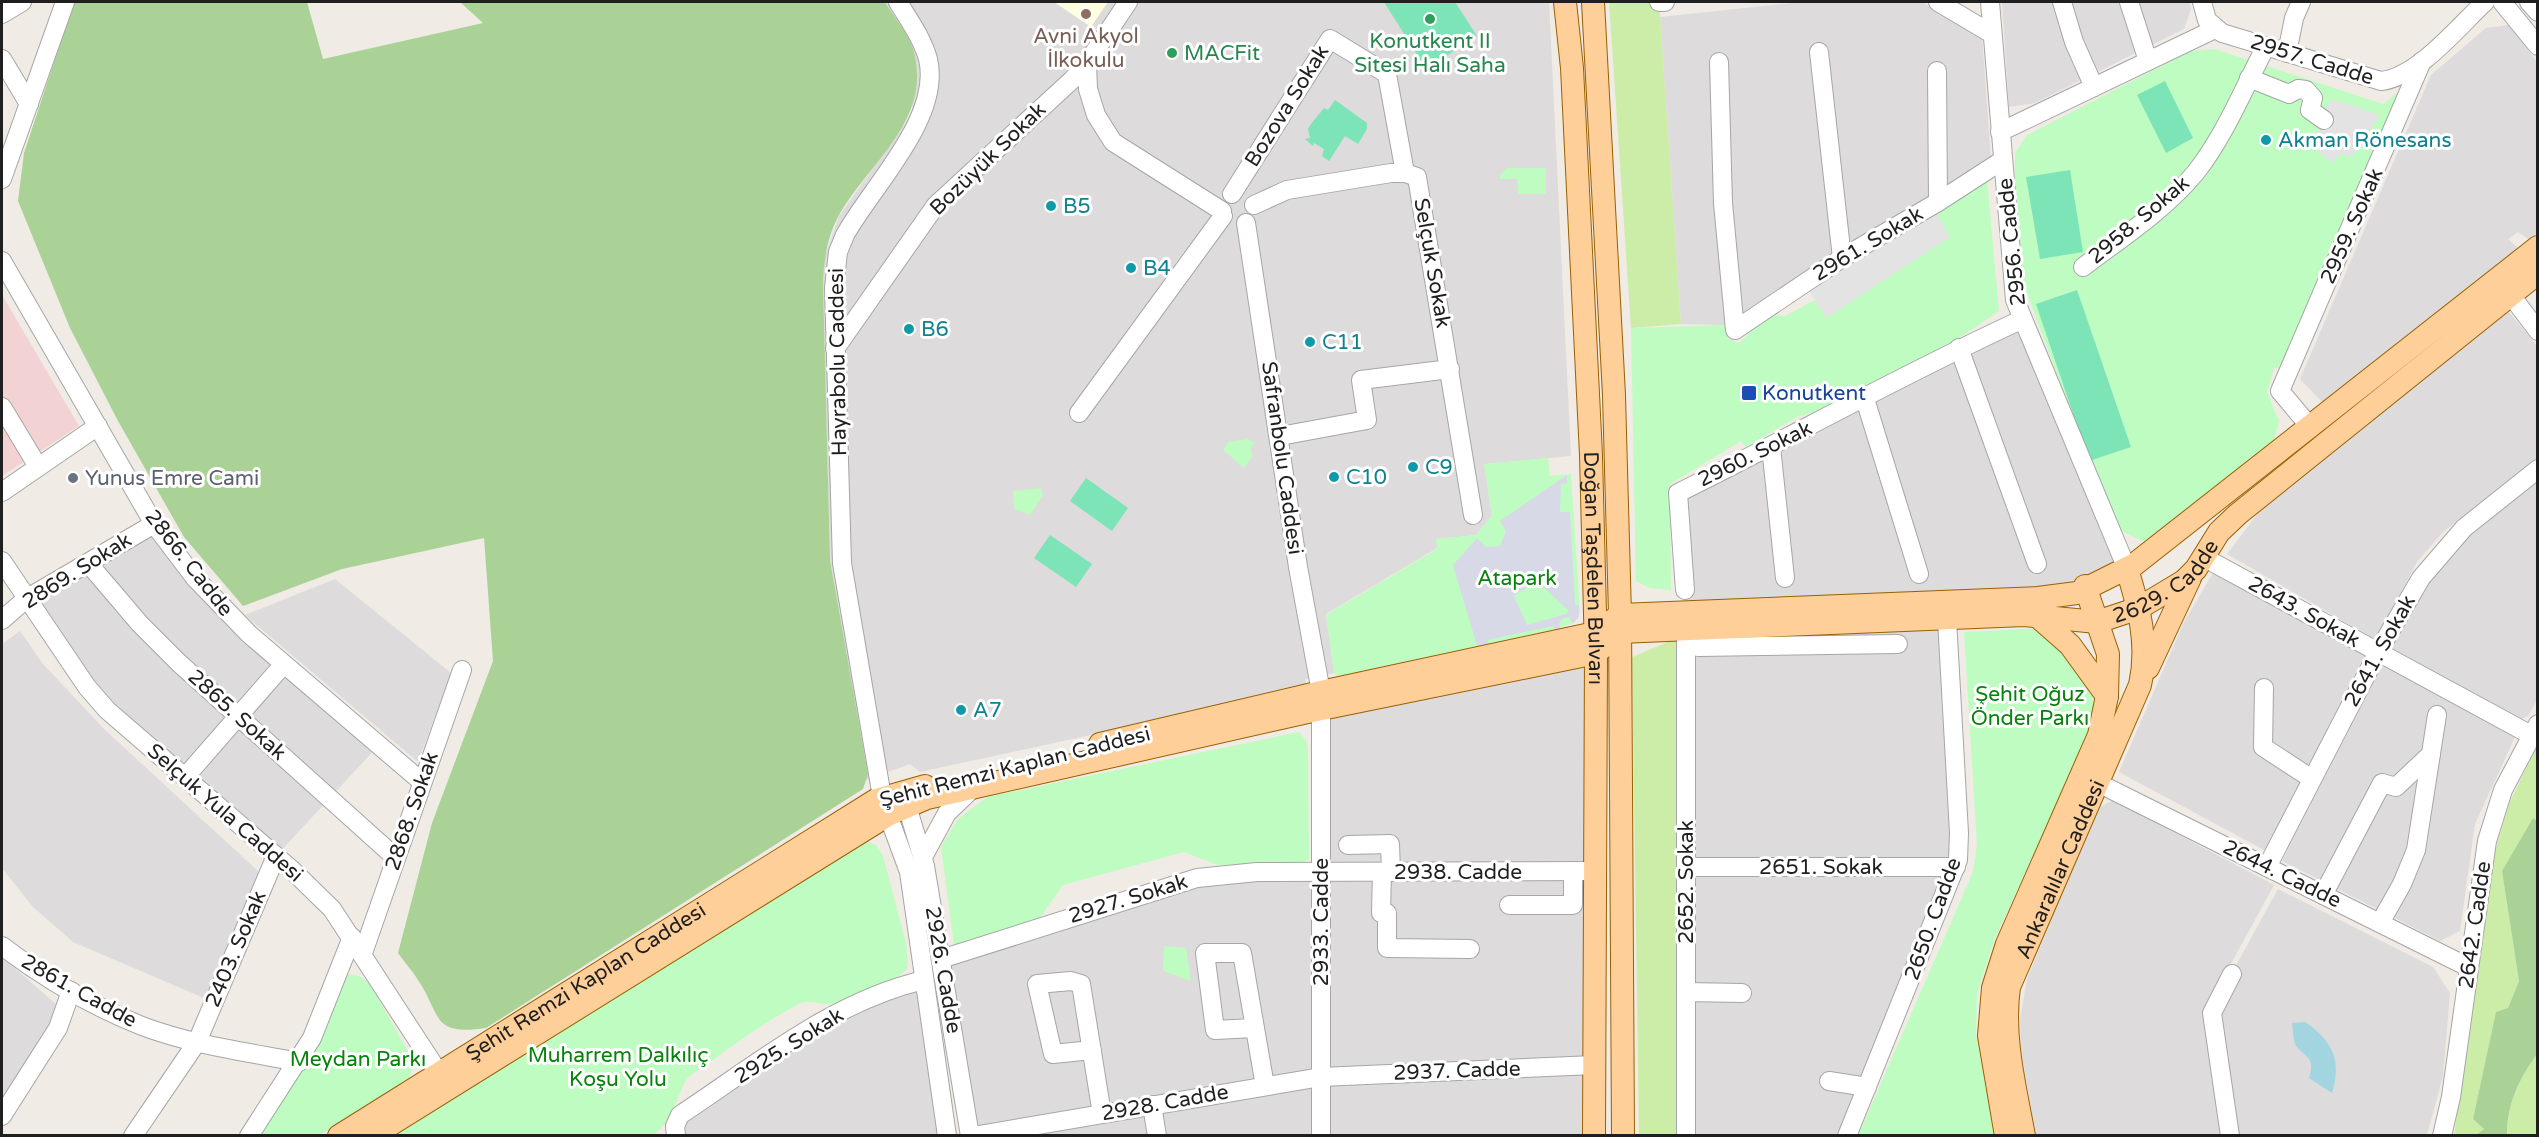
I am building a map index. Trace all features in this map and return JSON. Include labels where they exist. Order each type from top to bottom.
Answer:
[{"type":"main road","name":"Doğan Taşdelen Bulvarı","points":[[1565,2],[1572,68],[1591,455],[1595,643],[1584,871],[1594,1065],[1594,1136]]},
{"type":"main road","name":"Doğan Taşdelen Bulvarı","points":[[1593,2],[1613,383],[1620,624],[1623,1136]]},
{"type":"main road","name":"2629. Cadde","points":[[1620,624],[2038,598],[2077,593],[2085,586],[2127,569],[2311,428],[2538,247]]},
{"type":"main road","name":"2629. Cadde","points":[[1620,624],[1692,638],[1813,634],[1947,619],[2036,615],[2097,622],[2139,608],[2165,594],[2198,565],[2219,532],[2238,514],[2538,273]]},
{"type":"main road","points":[[2140,686],[2198,565]]},
{"type":"main road","name":"Ankaralılar Caddesi","points":[[2024,1136],[2007,1039],[2006,1008],[2009,987],[2096,782],[2140,686],[2145,640],[2139,608],[2127,569]]},
{"type":"main road","name":"Ankaralılar Caddesi","points":[[2006,1136],[1989,1036],[1993,988],[2010,935],[2099,735],[2107,696],[2108,654],[2085,586]]},
{"type":"main road","points":[[2036,615],[2070,645],[2107,696]]},
{"type":"main road","points":[[1595,643],[1620,624]]},
{"type":"main road","name":"Şehit Remzi Kaplan Caddesi","points":[[339,1136],[444,1080],[894,802],[1321,700],[1595,643]]},
{"type":"main road","name":"Şehit Remzi Kaplan Caddesi","points":[[894,802],[976,786],[1321,700]]},
{"type":"main road","name":"Şehit Remzi Kaplan Caddesi","points":[[372,1136],[444,1080]]},
{"type":"street","points":[[2,14],[22,2]]},
{"type":"street","points":[[2,179],[65,2]]},
{"type":"street","name":"Hayrabolu Caddesi","points":[[894,802],[873,753],[842,562],[834,288],[838,252],[854,219],[910,135],[929,92],[930,69],[924,47],[898,2]]},
{"type":"street","points":[[1079,413],[1222,214],[1224,201],[1232,194],[1243,193],[1254,204],[1253,215],[1246,223],[1230,224],[1222,214],[1108,137],[1090,98],[1087,63],[1128,2]]},
{"type":"street","points":[[1938,2],[1992,34]]},
{"type":"street","points":[[2062,2],[2074,42],[2094,87]]},
{"type":"street","points":[[2129,2],[2148,61]]},
{"type":"street","points":[[2000,132],[2215,29],[2207,20],[2202,2]]},
{"type":"street","points":[[2287,53],[2294,18],[2301,2]]},
{"type":"street","name":"2957. Cadde","points":[[2215,29],[2381,81],[2403,75],[2422,61],[2485,2]]},
{"type":"street","points":[[2502,2],[2538,46]]},
{"type":"street","points":[[2529,2],[2538,12]]},
{"type":"street","points":[[1959,13],[1990,6]]},
{"type":"street","name":"2956. Cadde","points":[[1990,6],[2002,160],[2019,313],[2127,569]]},
{"type":"street","name":"Bozova Sokak","points":[[1232,194],[1330,39],[1387,74],[1405,173]]},
{"type":"street","name":"2958. Sokak","points":[[2083,267],[2167,201],[2195,173],[2213,147],[2266,46]]},
{"type":"street","points":[[1819,52],[1842,258]]},
{"type":"street","points":[[2,59],[29,104]]},
{"type":"street","name":"2959. Sokak","points":[[2311,428],[2280,391],[2422,61]]},
{"type":"street","name":"2961. Sokak","points":[[1719,62],[1723,203],[1735,330],[1842,258],[1938,202],[2002,160]]},
{"type":"street","name":"Bozüyük Sokak","points":[[835,349],[936,205],[1069,83],[1087,63]]},
{"type":"street","points":[[2322,64],[2310,93],[2313,102],[2310,110],[2324,120]]},
{"type":"street","points":[[1936,71],[1938,202]]},
{"type":"street","points":[[2249,78],[2289,94],[2298,89],[2310,93]]},
{"type":"street","name":"Selçuk Sokak","points":[[1254,204],[1287,190],[1405,173],[1417,177],[1473,515]]},
{"type":"street","name":"Safranbolu Caddesi","points":[[1246,223],[1298,567],[1321,700]]},
{"type":"street","name":"2866. Cadde","points":[[2,261],[154,524],[209,594],[283,665],[422,782]]},
{"type":"street","points":[[2510,294],[2538,331]]},
{"type":"street","name":"2960. Sokak","points":[[1685,590],[1678,493],[1865,399],[2019,313]]},
{"type":"street","points":[[1959,348],[2037,564]]},
{"type":"street","points":[[1280,436],[1367,420],[1361,380],[1450,369]]},
{"type":"street","points":[[1865,399],[1919,574]]},
{"type":"street","points":[[2,407],[37,465]]},
{"type":"street","points":[[2,492],[37,465],[98,426]]},
{"type":"street","points":[[1771,447],[1785,578]]},
{"type":"street","name":"2641. Sokak","points":[[2267,867],[2378,652],[2411,594],[2452,540],[2538,469]]},
{"type":"street","name":"2869. Sokak","points":[[2,620],[26,600],[154,524]]},
{"type":"street","name":"Selçuk Yula Caddesi","points":[[2,561],[26,600],[102,704],[186,776],[321,898],[363,953],[444,1080]]},
{"type":"street","name":"2865. Sokak","points":[[88,563],[140,624],[237,716],[396,858]]},
{"type":"street","name":"2643. Sokak","points":[[2198,565],[2534,730]]},
{"type":"street","name":"2650. Cadde","points":[[1847,1136],[1956,867],[1959,833],[1947,619]]},
{"type":"street","points":[[1813,634],[1898,644]]},
{"type":"street","name":"2652. Sokak","points":[[1686,1136],[1686,867],[1692,638]]},
{"type":"street","points":[[186,776],[283,665]]},
{"type":"street","name":"2868. Sokak","points":[[363,953],[462,670]]},
{"type":"street","points":[[2264,688],[2263,747],[2312,779]]},
{"type":"street","name":"2933. Cadde","points":[[1321,700],[1321,1136]]},
{"type":"street","points":[[2380,923],[2402,884],[2416,850],[2437,715]]},
{"type":"street","name":"2642. Cadde","points":[[2442,1136],[2451,1097],[2468,967],[2491,824],[2503,790],[2534,730]]},
{"type":"street","points":[[2323,895],[2382,783],[2396,787],[2431,754]]},
{"type":"street","name":"2644. Cadde","points":[[2096,782],[2468,967]]},
{"type":"street","points":[[923,857],[947,813],[976,786]]},
{"type":"street","name":"2926. Cadde","points":[[894,802],[923,857],[972,1136]]},
{"type":"street","name":"2926. Cadde","points":[[894,802],[909,872],[947,1136]]},
{"type":"street","points":[[1348,845],[1390,844],[1381,913],[1387,913],[1387,948],[1470,949]]},
{"type":"street","name":"2403. Sokak","points":[[133,1136],[197,1042],[276,856]]},
{"type":"street","name":"2651. Sokak","points":[[1686,867],[1956,867]]},
{"type":"street","points":[[1509,905],[1573,905],[1584,871]]},
{"type":"street","name":"2938. Cadde","points":[[1321,873],[1584,871]]},
{"type":"street","name":"2927. Sokak","points":[[941,959],[1197,878],[1242,873],[1321,873]]},
{"type":"street","points":[[249,1136],[299,1062],[320,1021],[352,937]]},
{"type":"street","name":"2861. Cadde","points":[[2,946],[71,991],[143,1026],[197,1042],[299,1062]]},
{"type":"street","points":[[1254,1028],[1215,1030],[1205,953],[1242,953],[1264,1086]]},
{"type":"street","points":[[2230,1136],[2212,1013],[2232,974]]},
{"type":"street","name":"2925. Sokak","points":[[676,1136],[676,1122],[680,1115],[823,1022],[877,996],[924,980]]},
{"type":"street","points":[[2,1116],[58,1028],[71,991]]},
{"type":"street","points":[[1686,992],[1742,993]]},
{"type":"street","points":[[1092,1050],[1102,1114]]},
{"type":"street","name":"2937. Cadde","points":[[1321,1077],[1594,1065]]},
{"type":"street","name":"2928. Cadde","points":[[972,1136],[1321,1077]]},
{"type":"street","points":[[1829,1081],[1867,1087]]},
{"type":"street","points":[[1152,1105],[1156,1136]]},
{"type":"shaded area","points":[[885,2],[1549,2],[1571,456],[1484,464],[1492,516],[1476,535],[1437,539],[1437,548],[1326,614],[1334,673],[1305,679],[1306,684],[1298,690],[920,772],[910,764],[866,780],[868,774],[830,560],[823,283],[824,259],[839,216],[912,113],[912,47]]},
{"type":"shaded area","name":"Avni Akyol İlkokulu","points":[[1054,2],[1108,2],[1091,27]]},
{"type":"shaded area","points":[[1801,2],[1922,2],[1982,36],[1991,160],[1725,325],[1681,324],[1660,17]]},
{"type":"shaded area","points":[[2002,2],[2189,2],[2191,9],[2184,29],[2035,103],[2009,107]]},
{"type":"shaded area","points":[[2509,25],[2537,62],[2537,236],[2531,241],[2518,232],[2508,239],[2520,250],[2324,404],[2300,379],[2431,75],[2486,28]]},
{"type":"shaded area","points":[[2332,99],[2380,115],[2352,157],[2340,154],[2333,163],[2308,144],[2324,120],[2320,117]]},
{"type":"shaded area","points":[[1935,211],[1950,237],[1826,318],[1809,290]]},
{"type":"shaded area","points":[[2,295],[79,426],[2,476]]},
{"type":"shaded area","points":[[2508,311],[2537,346],[2537,459],[2443,532],[2417,562],[2376,640],[2227,554],[2262,508]]},
{"type":"shaded area","points":[[2021,320],[2122,568],[2089,584],[1686,612],[1678,493]]},
{"type":"shaded area","points":[[1567,475],[1567,483],[1561,484],[1560,512],[1570,512],[1575,605],[1579,605],[1579,617],[1572,624],[1570,617],[1564,618],[1559,623],[1560,629],[1554,630],[1553,626],[1488,640],[1489,644],[1477,646],[1453,565],[1477,538],[1486,547],[1500,546],[1506,532],[1500,521]],"holes":[[[1537,581],[1569,611],[1566,614],[1527,625],[1514,596]]]},
{"type":"shaded area","points":[[2537,482],[2538,698],[2528,716],[2521,719],[2392,649],[2416,596],[2459,539]]},
{"type":"shaded area","points":[[154,524],[195,578],[379,745],[276,856],[120,719],[26,599]]},
{"type":"shaded area","points":[[2213,573],[2365,654],[2266,851],[2119,772],[2184,622]]},
{"type":"shaded area","points":[[335,579],[451,673],[418,762],[245,615]]},
{"type":"shaded area","points":[[1947,619],[1959,833],[1847,1135],[1686,1135],[1686,629]]},
{"type":"shaded area","points":[[20,631],[43,664],[104,729],[259,872],[211,1001],[73,942],[33,907],[2,868],[2,644]]},
{"type":"shaded area","points":[[1596,653],[1594,1135],[970,1135],[941,959],[1158,889],[1320,873],[1321,709]]},
{"type":"shaded area","points":[[2382,666],[2516,735],[2475,824],[2460,931],[2440,941],[2282,861]]},
{"type":"shaded area","points":[[2113,800],[2274,885],[2203,1015],[2222,1135],[2036,1135],[2021,1050],[2020,1019],[2027,979],[2098,808]]},
{"type":"shaded area","points":[[2278,889],[2433,967],[2450,993],[2443,1076],[2427,1135],[2238,1135],[2218,1019],[2234,969]]},
{"type":"shaded area","points":[[2,957],[65,1012],[2,1101]]},
{"type":"shaded area","points":[[916,982],[947,1135],[676,1136],[675,1126],[823,1022]]},
{"type":"green space","points":[[74,2],[307,2],[323,59],[483,23],[460,2],[885,2],[913,49],[917,74],[914,97],[907,119],[895,139],[838,217],[827,249],[823,283],[830,560],[868,774],[863,789],[486,1028],[456,1029],[440,1020],[418,980],[398,953],[432,823],[493,661],[484,538],[342,569],[243,606],[184,537],[118,421],[70,328],[18,201],[24,153]]},
{"type":"green space","name":"Konutkent II Sitesi Halı Saha","points":[[1384,2],[1455,2],[1477,36],[1426,69]]},
{"type":"green space","points":[[1609,2],[1659,2],[1681,324],[1631,328]]},
{"type":"green space","points":[[2215,49],[2383,104],[2397,93],[2403,95],[2281,368],[2274,368],[2267,393],[2279,421],[2272,449],[2146,543],[2114,527],[2022,280],[2015,192],[2015,153],[2027,135],[2191,51]]},
{"type":"green space","points":[[2165,81],[2193,138],[2166,153],[2137,95]]},
{"type":"green space","points":[[1335,100],[1367,123],[1367,129],[1358,144],[1345,136],[1329,161],[1322,156],[1324,149],[1314,143],[1313,146],[1305,139],[1310,138],[1308,129],[1324,108],[1328,110]]},
{"type":"green space","points":[[1507,168],[1546,168],[1546,194],[1518,194],[1517,179],[1500,179],[1500,175]]},
{"type":"green space","points":[[2070,170],[2083,252],[2040,259],[2026,177]]},
{"type":"green space","points":[[1987,180],[1999,311],[1930,358],[1855,400],[1797,417],[1746,447],[1741,441],[1670,484],[1671,590],[1649,588],[1636,581],[1631,328],[1725,325],[1727,338],[1739,343],[1768,315],[1785,316],[1815,300],[1826,318],[1949,237],[1935,211]]},
{"type":"green space","points":[[2077,290],[2131,447],[2089,461],[2036,304]]},
{"type":"green space","points":[[1247,439],[1255,443],[1250,448],[1253,455],[1244,468],[1223,450],[1228,442]]},
{"type":"green space","name":"Atapark","points":[[1548,458],[1550,476],[1571,474],[1580,613],[1575,622],[1554,630],[1338,676],[1334,673],[1326,615],[1437,549],[1436,539],[1476,535],[1492,516],[1484,464]]},
{"type":"green space","points":[[1086,478],[1128,508],[1112,531],[1070,501]]},
{"type":"green space","points":[[1040,488],[1043,495],[1030,515],[1014,509],[1013,491]]},
{"type":"green space","points":[[1050,535],[1092,564],[1076,587],[1034,558]]},
{"type":"green space","name":"Şehit Oğuz Önder Parkı","points":[[2042,628],[2093,692],[2093,714],[2089,733],[1994,941],[1977,994],[1976,1034],[1994,1135],[1858,1136],[1973,872],[1977,845],[1964,632]]},
{"type":"green space","points":[[1680,637],[1681,1135],[1639,1135],[1632,657]]},
{"type":"green space","points":[[1299,732],[1307,742],[1308,752],[1309,859],[1298,866],[1218,865],[1184,852],[1063,885],[1037,922],[954,945],[941,847],[958,819],[987,797]]},
{"type":"green space","points":[[2537,746],[2537,822],[2533,818],[2502,871],[2519,981],[2508,1008],[2496,1013],[2473,1119],[2484,1129],[2476,1135],[2454,1136],[2494,855],[2509,804]]},
{"type":"green space","points":[[2533,818],[2538,822],[2537,1054],[2515,1092],[2509,1113],[2507,1135],[2476,1135],[2484,1129],[2473,1119],[2496,1012],[2508,1008],[2519,981],[2502,871]]},
{"type":"green space","name":"Muharrem Dalkılıç Koşu Yolu","points":[[864,841],[876,845],[883,856],[906,943],[908,968],[893,979],[860,996],[839,1003],[802,1003],[757,1028],[685,1081],[668,1121],[654,1135],[388,1136]]},
{"type":"green space","points":[[1164,946],[1186,948],[1191,981],[1163,971]]},
{"type":"green space","name":"Meydan Parkı","points":[[350,974],[361,977],[371,986],[413,1060],[411,1074],[404,1085],[320,1135],[254,1136],[339,977]]},
{"type":"green space","points":[[2537,1054],[2537,1135],[2507,1136],[2509,1113],[2515,1092]]},
{"type":"water","points":[[2305,1022],[2315,1029],[2333,1053],[2336,1071],[2332,1093],[2309,1078],[2310,1061],[2295,1044],[2292,1023]]},
{"type":"place","name":"Avni Akyol İlkokulu","points":[[1086,14]]},
{"type":"place","name":"Konutkent II Sitesi Halı Saha","points":[[1430,19]]},
{"type":"place","name":"MACFit","points":[[1172,53]]},
{"type":"place","name":"Akman Rönesans","points":[[2266,140]]},
{"type":"place","name":"B5","points":[[1051,206]]},
{"type":"place","name":"B4","points":[[1131,268]]},
{"type":"place","name":"B6","points":[[909,329]]},
{"type":"place","name":"C11","points":[[1310,342]]},
{"type":"place","name":"Konutkent","points":[[1749,393]]},
{"type":"place","name":"C9","points":[[1413,467]]},
{"type":"place","name":"C10","points":[[1334,477]]},
{"type":"place","name":"Yunus Emre Cami","points":[[73,478]]},
{"type":"place","name":"A7","points":[[961,710]]}]
